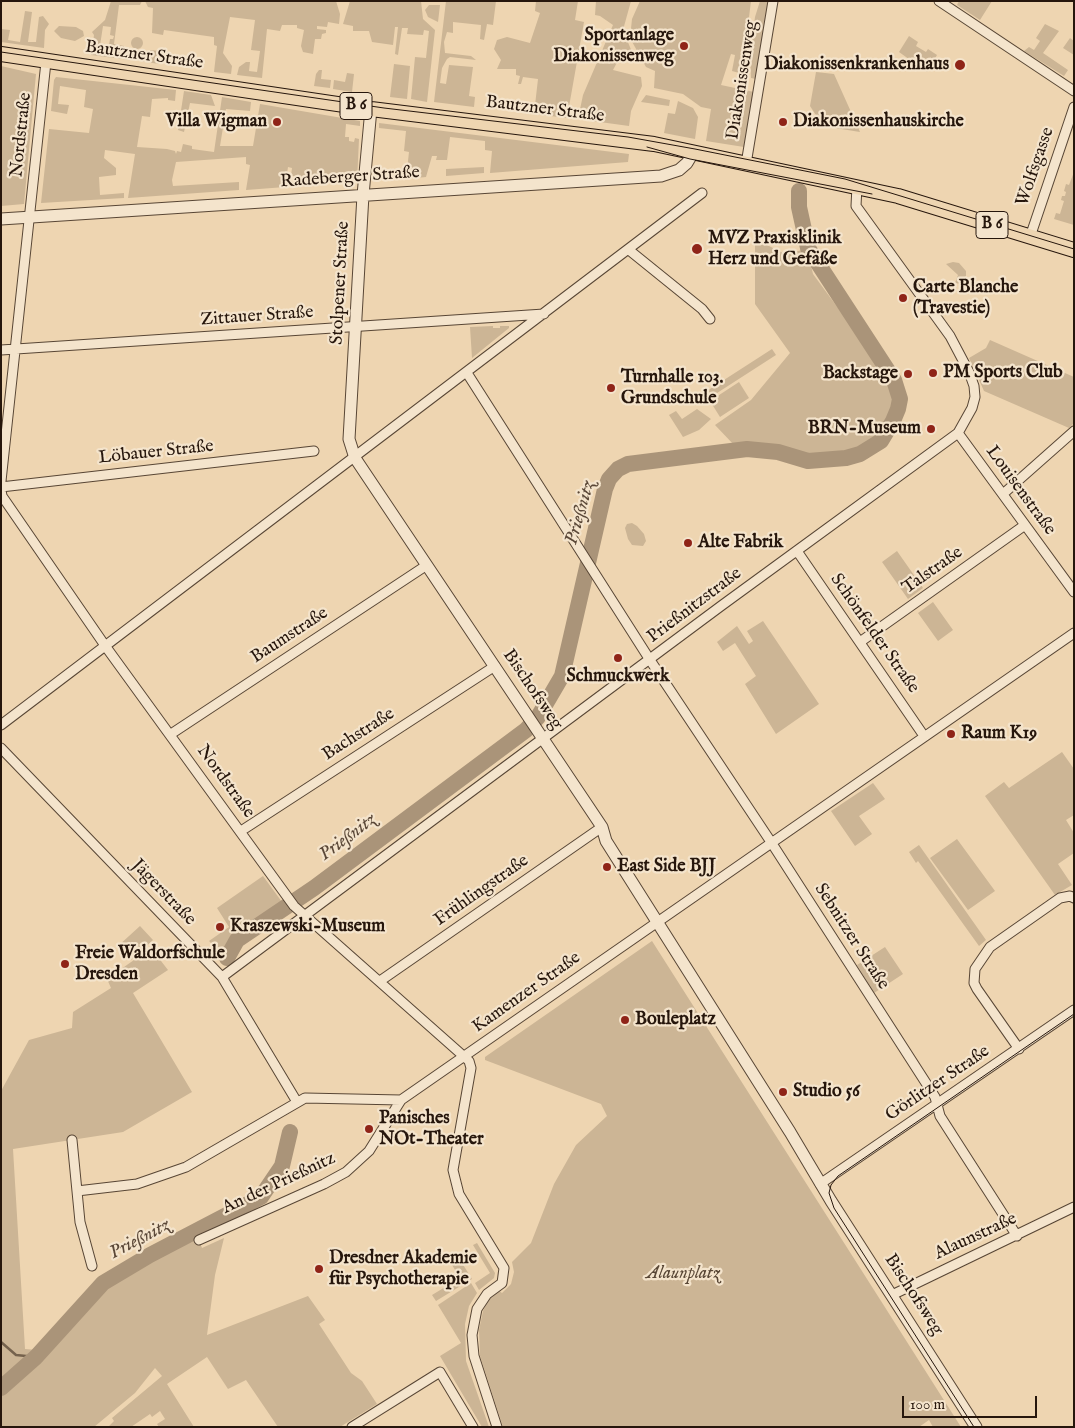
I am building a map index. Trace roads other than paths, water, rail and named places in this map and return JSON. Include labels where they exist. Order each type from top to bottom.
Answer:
[{"type":"main road","name":"Bautzner Straße","points":[[1,54],[371,109],[628,140],[857,186],[911,200],[1074,250]]},
{"type":"street","name":"Diakonissenweg","points":[[746,164],[773,1]]},
{"type":"street","points":[[939,1],[1074,91]]},
{"type":"street","name":"Nordstraße","points":[[1,481],[46,62]]},
{"type":"street","name":"Wolfsgasse","points":[[1030,237],[1074,107]]},
{"type":"street","name":"Stolpener Straße","points":[[355,458],[349,439],[363,195],[371,109]]},
{"type":"street","name":"Radeberger Straße","points":[[1,219],[661,176],[679,170],[687,163],[693,153]]},
{"type":"street","name":"Prießnitzstraße","points":[[222,977],[958,433],[972,408],[975,397],[974,386],[969,372],[950,336],[856,206],[857,186]]},
{"type":"street","points":[[1,724],[106,647],[702,194]]},
{"type":"street","points":[[629,250],[702,309],[710,319]]},
{"type":"street","name":"Zittauer Straße","points":[[1,350],[545,314]]},
{"type":"street","name":"Sebnitzer Straße","points":[[467,373],[650,660],[771,842],[901,1045],[938,1104],[940,1116],[1017,1236]]},
{"type":"street","points":[[1003,494],[1074,431]]},
{"type":"street","name":"Louisenstraße","points":[[958,433],[1074,592]]},
{"type":"street","name":"Löbauer Straße","points":[[1,488],[314,451]]},
{"type":"street","name":"Bischofsweg","points":[[355,458],[602,827],[606,841],[656,922],[790,1132],[820,1184],[976,1427]]},
{"type":"street","name":"Nordstraße","points":[[1,488],[2,496],[106,647],[292,903],[464,1055]]},
{"type":"street","name":"Talstraße","points":[[860,642],[1026,526]]},
{"type":"street","name":"Schönfelder Straße","points":[[797,551],[924,736]]},
{"type":"street","name":"Baumstraße","points":[[171,734],[427,565]]},
{"type":"street","name":"Kamenzer Straße","points":[[401,1100],[1074,633]]},
{"type":"street","name":"Bachstraße","points":[[240,832],[495,666]]},
{"type":"street","name":"Jägerstraße","points":[[1,748],[222,977],[297,1102]]},
{"type":"street","name":"Frühlingstraße","points":[[380,981],[602,827]]},
{"type":"street","points":[[1019,1048],[977,989],[974,982],[974,969],[990,947],[1060,898],[1070,896],[1074,898]]},
{"type":"street","name":"Görlitzer Straße","points":[[820,1184],[1074,1010]]},
{"type":"street","points":[[464,1055],[471,1068],[453,1170],[458,1194],[504,1268],[502,1283],[487,1294],[477,1308],[472,1335],[474,1356],[497,1427]]},
{"type":"street","points":[[77,1191],[137,1184],[186,1166],[305,1098],[401,1100]]},
{"type":"street","name":"An der Prießnitz","points":[[199,1240],[324,1184],[346,1172],[369,1151],[401,1100]]},
{"type":"street","points":[[72,1140],[80,1222],[92,1266]]},
{"type":"street","name":"Alaunstraße","points":[[892,1295],[1074,1207]]},
{"type":"street","points":[[352,1427],[440,1372],[473,1427]]},
{"type":"waterway","name":"Prießnitz","points":[[227,958],[237,940],[314,888],[526,730],[538,717],[562,676],[605,489],[609,479],[618,469],[628,464],[747,449],[778,452],[808,461],[846,458],[860,454],[881,441],[898,409],[900,399],[894,380],[808,248],[799,207],[799,191]]},
{"type":"waterway","name":"Prießnitz","points":[[1,1388],[36,1357],[103,1283],[150,1255],[261,1197],[282,1166],[290,1132]]},
{"type":"waterway","points":[[1,1342],[16,1355],[36,1357]]},
{"type":"tram line","points":[[1,52],[384,108],[628,137],[695,149],[845,179],[1074,249]]},
{"type":"tram line","points":[[647,147],[690,159],[872,194]]},
{"type":"tram line","points":[[974,1427],[834,1208],[829,1193],[831,1185],[838,1176],[1074,1014]]},
{"type":"place","name":"Sportanlage Diakonissenweg","points":[[684,46]]},
{"type":"place","name":"Diakonissenkrankenhaus","points":[[960,65]]},
{"type":"place","name":"Villa Wigman","points":[[277,122]]},
{"type":"place","name":"Diakonissenhauskirche","points":[[783,122]]},
{"type":"place","name":"MVZ Praxisklinik Herz und Gefäße","points":[[697,249]]},
{"type":"place","name":"Carte Blanche (Travestie)","points":[[903,298]]},
{"type":"place","name":"PM Sports Club","points":[[933,373]]},
{"type":"place","name":"Backstage","points":[[908,374]]},
{"type":"place","name":"Turnhalle 103. Grundschule","points":[[611,388]]},
{"type":"place","name":"BRN-Museum","points":[[931,429]]},
{"type":"place","name":"Alte Fabrik","points":[[688,543]]},
{"type":"place","name":"Schmuckwerk","points":[[618,658]]},
{"type":"place","name":"Raum K19","points":[[951,734]]},
{"type":"place","name":"East Side BJJ","points":[[607,867]]},
{"type":"place","name":"Kraszewski-Museum","points":[[220,927]]},
{"type":"place","name":"Freie Waldorfschule Dresden","points":[[65,964]]},
{"type":"place","name":"Bouleplatz","points":[[625,1020]]},
{"type":"place","name":"Studio 56","points":[[783,1092]]},
{"type":"place","name":"Panisches NOt-Theater","points":[[369,1129]]},
{"type":"place","name":"Dresdner Akademie für Psychotherapie","points":[[319,1269]]},
{"type":"park label","name":"Alaunplatz","points":[[683,1274]]}]
